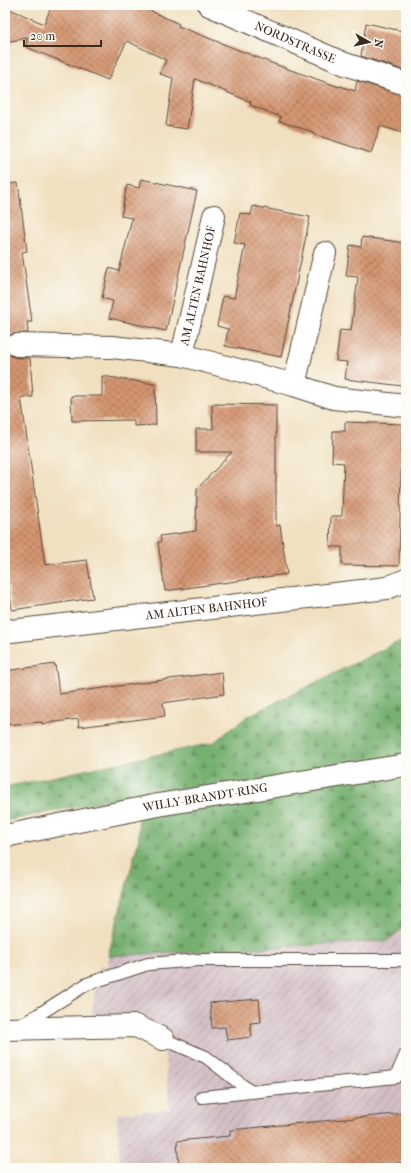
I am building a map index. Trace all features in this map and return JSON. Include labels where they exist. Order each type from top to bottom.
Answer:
[{"type":"street","name":"NORDSTRASSE","points":[[209,5],[345,64],[406,84]]},
{"type":"street","name":"AM ALTEN BAHNHOF","points":[[182,355],[214,216]]},
{"type":"street","points":[[294,385],[326,252]]},
{"type":"street","name":"AM ALTEN BAHNHOF","points":[[17,345],[112,346],[182,355],[294,385],[334,398],[406,406]]},
{"type":"street","name":"AM ALTEN BAHNHOF","points":[[5,629],[11,631],[387,588],[406,580]]},
{"type":"street","name":"WILLY-BRANDT-RING","points":[[5,836],[158,805],[406,765]]},
{"type":"street","points":[[10,1029],[136,1026],[163,1039]]},
{"type":"lane","points":[[10,1029],[87,984],[148,964],[199,960],[406,960]]},
{"type":"lane","points":[[163,1039],[206,1057],[251,1092]]},
{"type":"lane","points":[[202,1097],[396,1077],[406,1054]]},
{"type":"shaded area","points":[[406,926],[406,1168],[120,1168],[117,1114],[170,1109],[162,1031],[143,1014],[92,1015],[98,967],[109,966],[108,956],[386,941]]},
{"type":"green space","points":[[406,638],[406,926],[386,941],[108,956],[139,838],[138,794],[5,821],[5,787],[213,743],[248,716]]},
{"type":"building","points":[[52,5],[138,5],[179,24],[178,26],[274,64],[339,87],[340,86],[355,91],[357,81],[406,96],[406,134],[380,126],[371,153],[279,121],[281,117],[250,105],[251,102],[195,79],[187,129],[166,126],[173,78],[160,74],[166,60],[127,41],[108,80],[26,47],[27,38],[5,42],[5,7],[44,24]]},
{"type":"building","points":[[366,23],[406,32],[406,71],[361,56]]},
{"type":"building","points":[[141,179],[197,191],[166,331],[109,318],[113,301],[102,298],[109,268],[119,271],[132,218],[121,216],[127,185],[139,188]]},
{"type":"building","points":[[18,183],[27,251],[22,252],[32,322],[27,322],[28,333],[11,334],[5,343],[5,184]]},
{"type":"building","points":[[253,206],[310,217],[281,357],[225,346],[228,329],[217,326],[223,296],[234,298],[245,245],[234,243],[240,213],[251,215]]},
{"type":"building","points":[[362,237],[406,243],[406,358],[403,386],[345,379],[347,362],[336,361],[340,330],[351,331],[358,277],[346,276],[350,245],[361,247]]},
{"type":"building","points":[[5,347],[6,351],[11,356],[17,358],[30,358],[33,397],[21,397],[45,565],[87,560],[93,598],[12,610],[5,562]]},
{"type":"building","points":[[102,376],[155,384],[156,425],[134,426],[134,420],[72,421],[71,396],[102,396]]},
{"type":"building","points":[[212,404],[276,405],[276,526],[280,525],[287,574],[165,591],[158,542],[161,542],[160,536],[196,531],[197,489],[232,452],[196,452],[196,429],[213,429]]},
{"type":"building","points":[[345,422],[402,424],[399,566],[342,565],[342,547],[330,547],[331,516],[342,516],[344,463],[332,462],[333,431],[345,431]]},
{"type":"building","points":[[55,664],[59,694],[222,672],[224,694],[163,703],[165,716],[79,727],[78,719],[42,724],[42,722],[5,725],[5,671]]},
{"type":"building","points":[[259,999],[261,1022],[250,1023],[252,1037],[227,1040],[225,1027],[212,1028],[210,1003]]},
{"type":"building","points":[[406,1113],[406,1162],[349,1168],[179,1168],[177,1141],[230,1136],[230,1130]]}]
